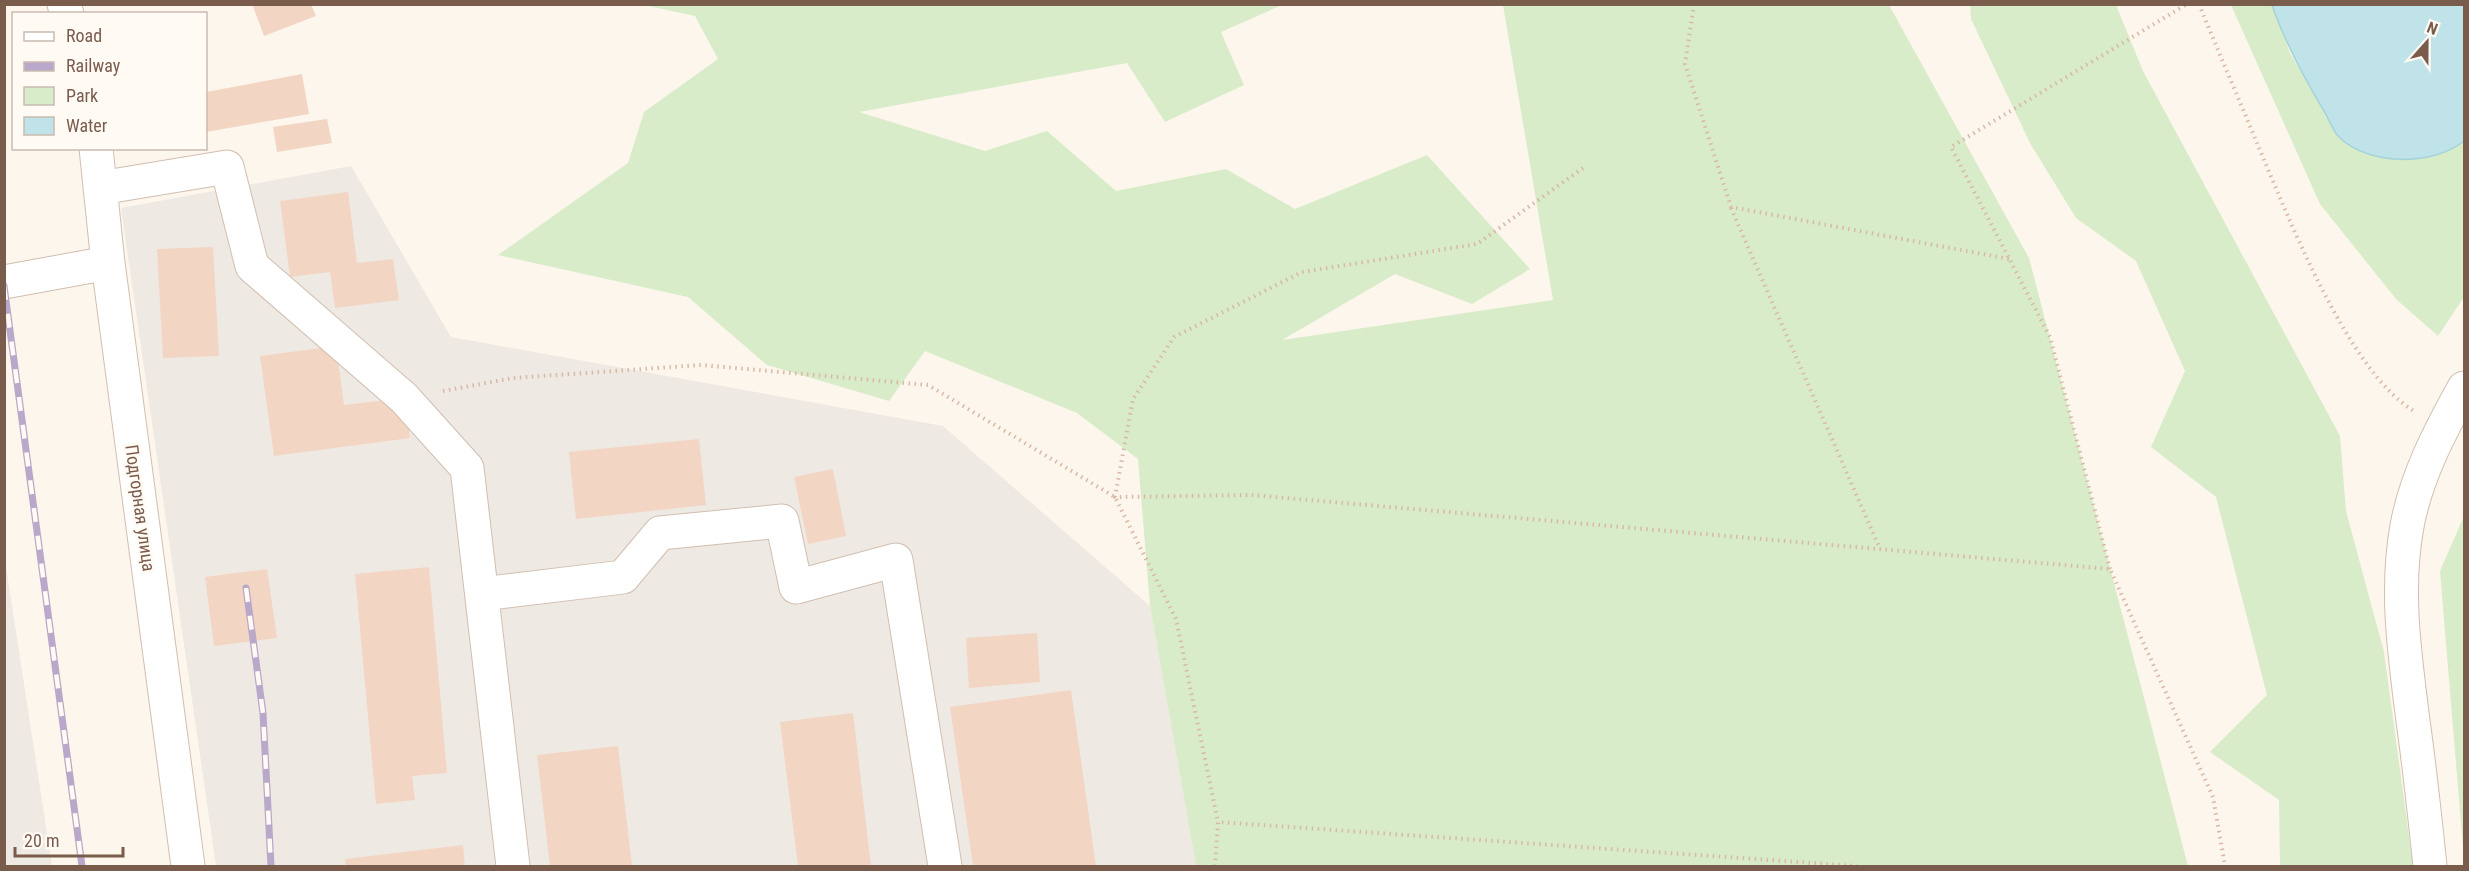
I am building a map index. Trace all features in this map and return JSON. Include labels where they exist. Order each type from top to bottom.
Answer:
[{"type":"street","name":"Подгорная улица","points":[[96,150],[108,263],[188,867]]},
{"type":"street","points":[[100,188],[227,167],[252,266],[404,398],[467,468],[513,867]]},
{"type":"street","points":[[4,282],[108,263]]},
{"type":"street","points":[[2430,867],[2400,622],[2407,526],[2419,481],[2442,427],[2464,388]]},
{"type":"street","points":[[482,594],[623,577],[660,533],[782,521],[796,587],[896,560],[945,867]]},
{"type":"path","points":[[1694,4],[1685,64],[1731,207],[1880,549]]},
{"type":"path","points":[[2187,4],[1951,147],[2050,338],[2110,569],[2213,798],[2225,867]]},
{"type":"path","points":[[2199,4],[2281,201],[2325,295],[2358,350],[2386,388],[2410,408],[2442,427]]},
{"type":"path","points":[[1215,867],[1218,822],[1176,619],[1115,497],[1133,399],[1174,337],[1302,272],[1477,244],[1583,168]]},
{"type":"path","points":[[1731,207],[2010,260]]},
{"type":"path","points":[[404,398],[513,378],[701,365],[928,385],[1115,497],[1251,495],[2110,569]]},
{"type":"path","points":[[1218,822],[1857,867]]},
{"type":"shaded area","points":[[351,166],[451,337],[943,426],[1150,606],[1196,866],[216,866],[121,208]]},
{"type":"shaded area","points":[[5,560],[52,866],[5,866]]},
{"type":"green space","points":[[644,5],[1282,5],[1221,32],[1244,85],[1165,122],[1127,63],[859,112],[985,151],[1047,131],[1116,191],[1226,169],[1295,209],[1427,155],[1530,269],[1472,304],[1395,274],[1282,340],[1553,300],[1503,5],[1889,5],[2029,258],[2188,866],[1196,866],[1150,606],[1138,459],[1077,413],[925,351],[889,401],[767,365],[688,297],[498,255],[628,163],[644,112],[718,59],[695,16]]},
{"type":"green space","points":[[1970,5],[2116,5],[2143,71],[2340,436],[2346,511],[2384,652],[2413,866],[2280,866],[2279,800],[2210,752],[2267,695],[2216,497],[2151,447],[2185,371],[2136,261],[2076,218],[2031,145],[1971,19]]},
{"type":"green space","points":[[2231,5],[2272,5],[2290,53],[2339,138],[2360,151],[2384,157],[2459,145],[2464,141],[2464,297],[2438,336],[2396,299],[2320,204]]},
{"type":"green space","points":[[2464,516],[2464,860],[2440,571]]},
{"type":"water","points":[[2272,5],[2464,5],[2464,141],[2436,155],[2402,159],[2368,154],[2340,138],[2295,59]]},
{"type":"building","points":[[252,4],[311,4],[316,16],[264,36]]},
{"type":"building","points":[[302,74],[309,114],[207,132],[207,92]]},
{"type":"building","points":[[327,119],[332,143],[277,152],[273,127]]},
{"type":"building","points":[[348,192],[357,263],[393,259],[399,300],[335,308],[330,272],[290,277],[280,201]]},
{"type":"building","points":[[213,247],[219,356],[163,358],[157,249]]},
{"type":"building","points":[[336,346],[344,405],[404,398],[410,438],[274,456],[260,356]]},
{"type":"building","points":[[699,439],[706,505],[576,519],[569,452]]},
{"type":"building","points":[[833,469],[846,536],[808,544],[794,477]]},
{"type":"building","points":[[429,567],[447,773],[412,776],[415,800],[376,804],[355,574]]},
{"type":"building","points":[[267,569],[277,638],[214,646],[205,577]]},
{"type":"building","points":[[1037,633],[1040,682],[969,688],[966,638]]},
{"type":"building","points":[[1071,690],[1096,866],[973,866],[950,707]]},
{"type":"building","points":[[853,713],[871,866],[798,866],[780,722]]},
{"type":"building","points":[[618,746],[632,866],[550,866],[537,755]]},
{"type":"building","points":[[463,845],[465,866],[346,866],[345,859]]},
{"type":"railway","points":[[4,286],[82,866]]},
{"type":"railway","points":[[246,588],[263,713],[271,866]]}]
